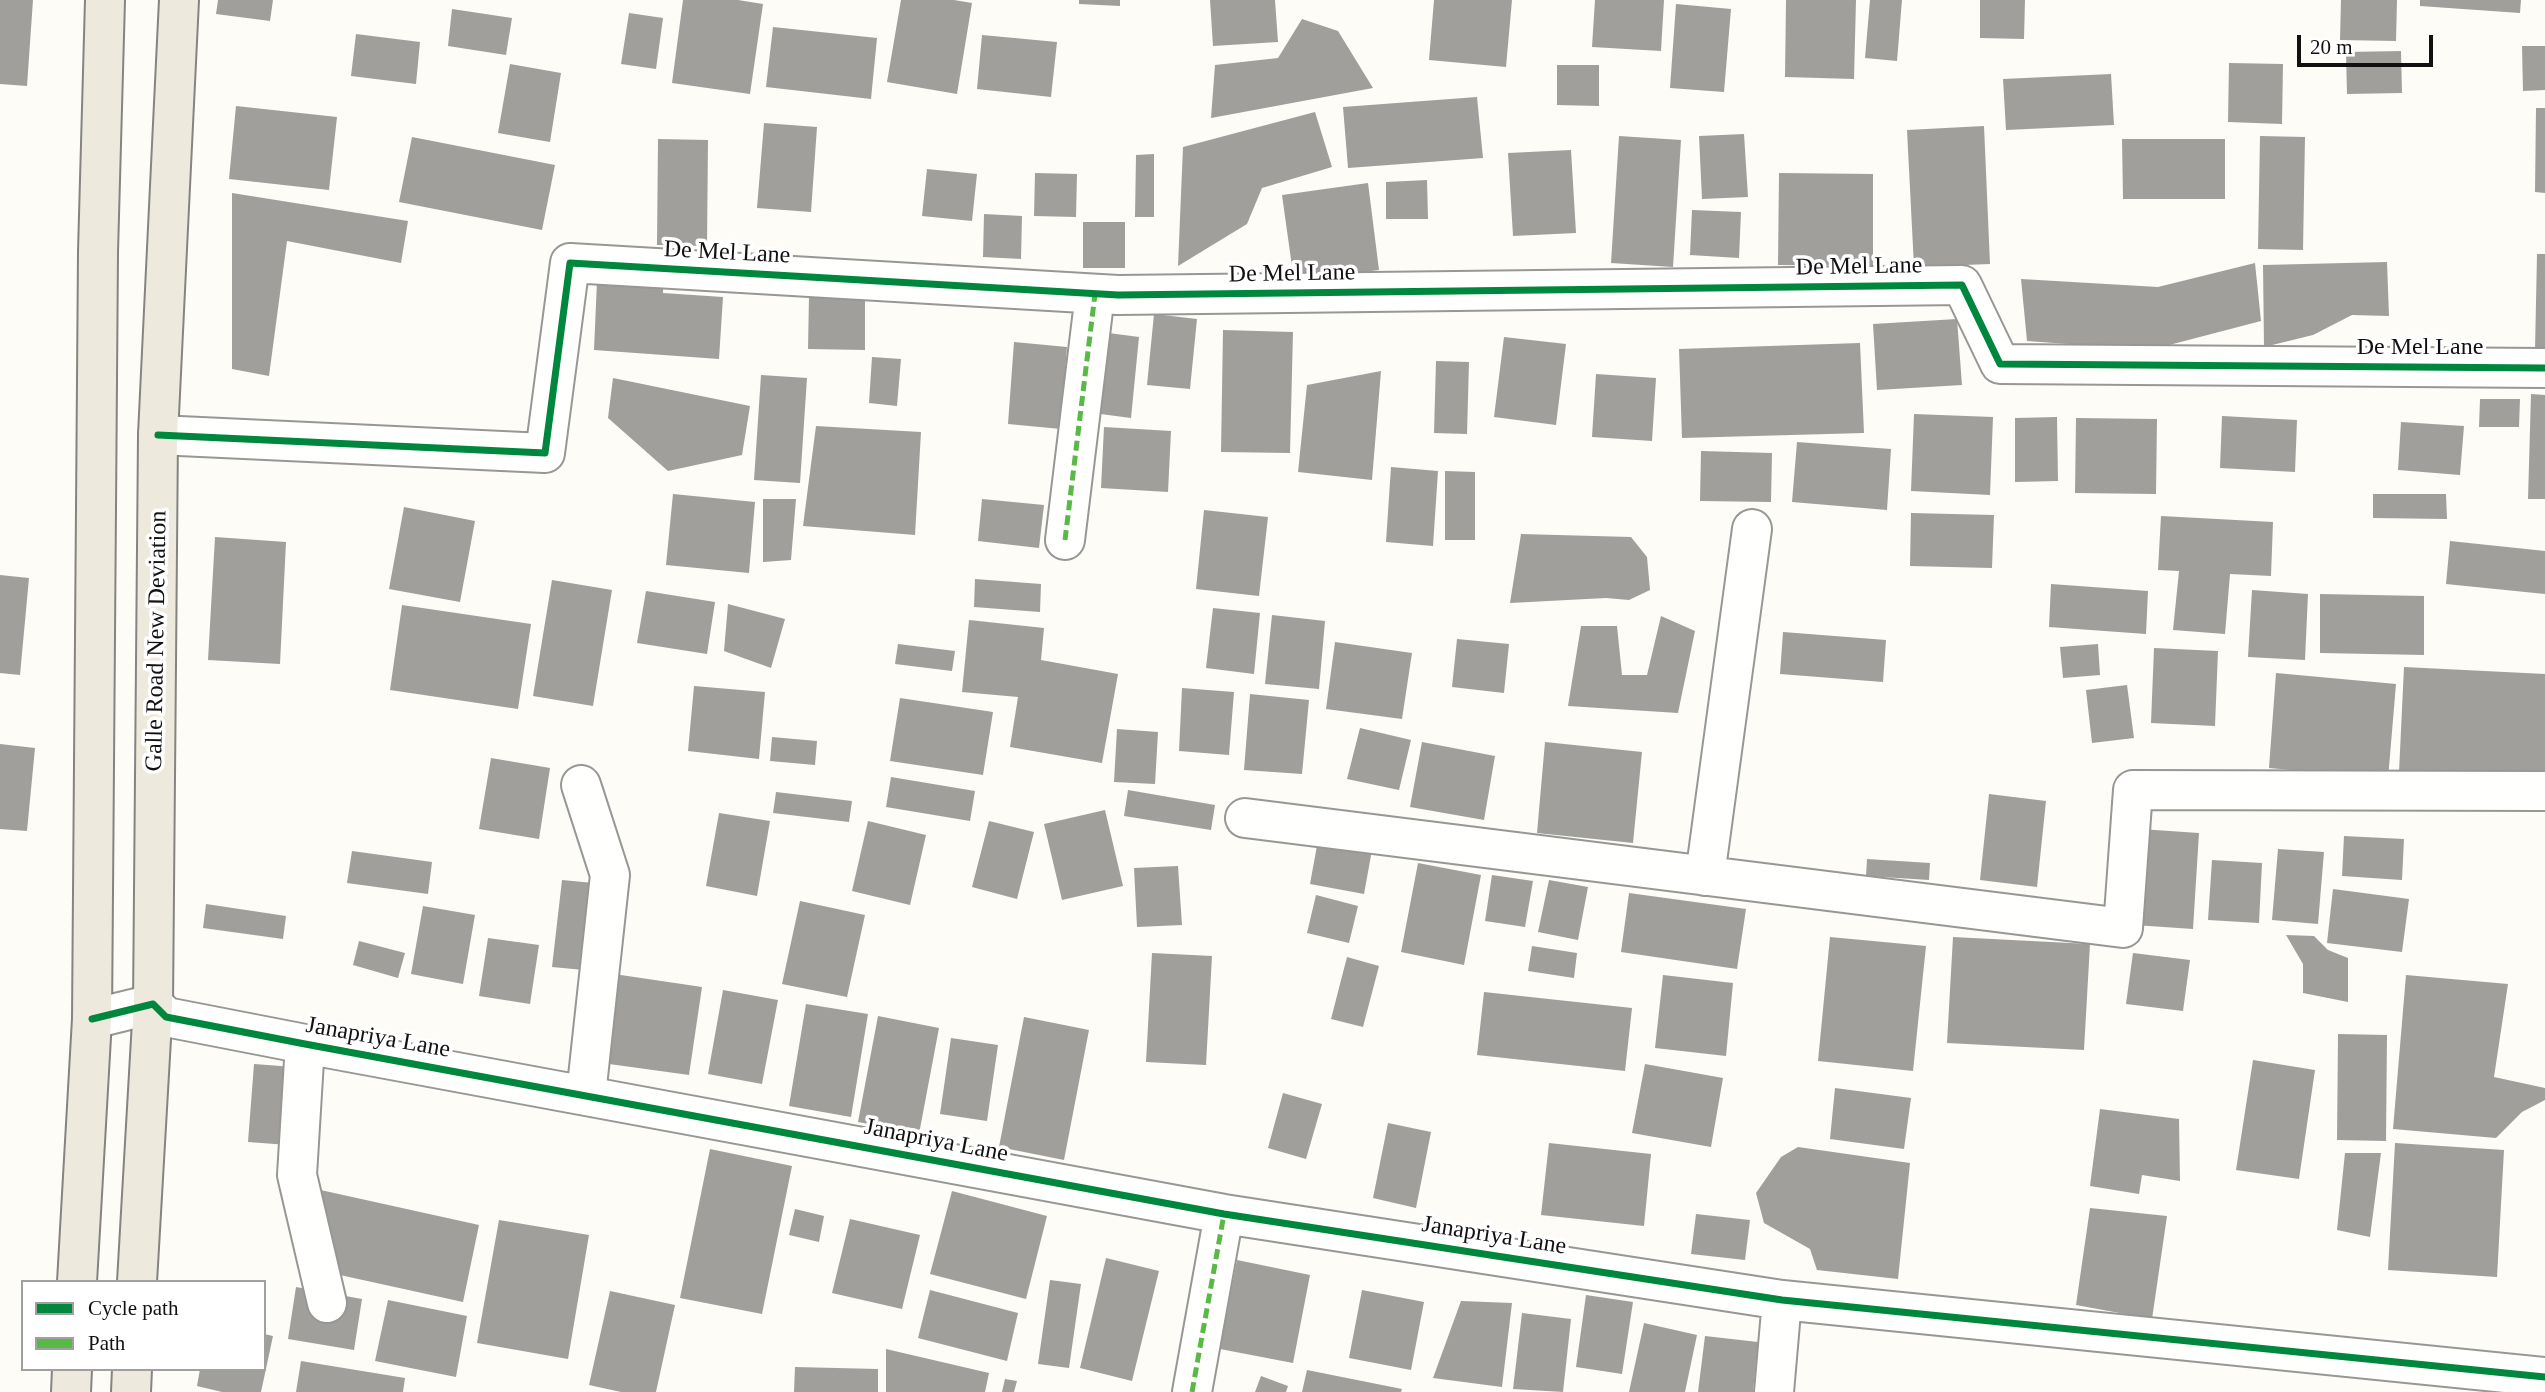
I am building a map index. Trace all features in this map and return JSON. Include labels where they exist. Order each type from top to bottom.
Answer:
[{"type":"main road","points":[[77,1280],[92,1019],[97,251],[105,0]]},
{"type":"main road","name":"Galle Road New Deviation","points":[[137,1280],[153,1003],[159,435],[179,0]]},
{"type":"main road","points":[[71,1392],[72,1371]]},
{"type":"main road","points":[[131,1392],[132,1371]]},
{"type":"street","name":"De Mel Lane","points":[[159,435],[545,453],[570,263],[1094,294],[1962,285],[2000,364],[2545,368]]},
{"type":"street","points":[[1065,540],[1094,294]]},
{"type":"street","points":[[1705,876],[1752,529]]},
{"type":"street","points":[[581,785],[610,875],[586,1095]]},
{"type":"street","points":[[1245,818],[2123,928],[2133,790],[2545,791]]},
{"type":"street","points":[[92,1019],[153,1003]]},
{"type":"street","name":"Janapriya Lane","points":[[153,1003],[166,1017],[305,1045],[1224,1214],[1782,1300],[2545,1377]]},
{"type":"street","points":[[305,1045],[298,1175],[327,1303]]},
{"type":"street","points":[[1192,1392],[1224,1214]]},
{"type":"street","points":[[1774,1392],[1782,1300]]},
{"type":"building","points":[[0,0],[33,0],[27,86],[0,84]]},
{"type":"building","points":[[218,0],[273,0],[270,21],[216,14]]},
{"type":"building","points":[[683,0],[738,0],[763,4],[750,94],[672,83]]},
{"type":"building","points":[[901,0],[954,0],[972,3],[957,94],[887,82]]},
{"type":"building","points":[[1079,0],[1120,0],[1120,6],[1079,4]]},
{"type":"building","points":[[1210,0],[1275,0],[1278,42],[1213,46]]},
{"type":"building","points":[[1434,0],[1512,0],[1506,67],[1429,60]]},
{"type":"building","points":[[1595,0],[1664,0],[1661,51],[1592,47]]},
{"type":"building","points":[[1786,0],[1856,0],[1854,79],[1785,77]]},
{"type":"building","points":[[1870,0],[1902,0],[1897,61],[1865,58]]},
{"type":"building","points":[[1980,0],[2025,0],[2024,39],[1980,38]]},
{"type":"building","points":[[2341,0],[2397,0],[2396,41],[2340,40]]},
{"type":"building","points":[[2420,0],[2521,0],[2520,13],[2420,6]]},
{"type":"building","points":[[1676,4],[1731,9],[1724,92],[1670,88]]},
{"type":"building","points":[[452,9],[512,18],[506,55],[448,46]]},
{"type":"building","points":[[629,13],[663,18],[656,69],[621,64]]},
{"type":"building","points":[[1302,19],[1338,31],[1373,88],[1211,118],[1215,65],[1278,58]]},
{"type":"building","points":[[773,27],[877,38],[871,99],[766,87]]},
{"type":"building","points":[[356,34],[420,42],[416,84],[351,76]]},
{"type":"building","points":[[982,35],[1057,42],[1051,97],[977,89]]},
{"type":"building","points":[[2522,46],[2545,46],[2545,90],[2523,91]]},
{"type":"building","points":[[2401,51],[2402,93],[2347,94],[2346,52]]},
{"type":"building","points":[[2229,63],[2283,64],[2282,124],[2228,122]]},
{"type":"building","points":[[510,64],[561,73],[550,142],[498,133]]},
{"type":"building","points":[[1557,65],[1599,65],[1599,106],[1557,105]]},
{"type":"building","points":[[2111,74],[2114,125],[2006,130],[2003,79]]},
{"type":"building","points":[[1477,97],[1483,158],[1348,168],[1343,107]]},
{"type":"building","points":[[236,106],[337,117],[329,190],[229,179]]},
{"type":"building","points":[[2536,108],[2545,108],[2545,193],[2535,192]]},
{"type":"building","points":[[1315,112],[1332,167],[1262,188],[1247,224],[1178,266],[1183,147]]},
{"type":"building","points":[[764,123],[817,127],[811,212],[757,208]]},
{"type":"building","points":[[1984,126],[1990,264],[1914,267],[1907,130]]},
{"type":"building","points":[[1744,134],[1748,197],[1702,199],[1699,136]]},
{"type":"building","points":[[1619,136],[1681,140],[1673,267],[1611,263]]},
{"type":"building","points":[[2260,136],[2305,137],[2303,250],[2258,249]]},
{"type":"building","points":[[412,137],[555,165],[542,230],[399,202]]},
{"type":"building","points":[[658,139],[708,140],[707,246],[657,245]]},
{"type":"building","points":[[2122,139],[2225,139],[2225,199],[2123,199]]},
{"type":"building","points":[[1571,150],[1576,233],[1513,236],[1508,153]]},
{"type":"building","points":[[1154,154],[1154,217],[1135,217],[1136,155]]},
{"type":"building","points":[[927,169],[977,174],[972,221],[922,216]]},
{"type":"building","points":[[1035,173],[1077,174],[1076,217],[1034,216]]},
{"type":"building","points":[[1779,173],[1873,174],[1873,266],[1778,265]]},
{"type":"building","points":[[1427,180],[1428,219],[1386,219],[1386,182]]},
{"type":"building","points":[[1368,183],[1379,270],[1294,281],[1282,195]]},
{"type":"building","points":[[232,193],[408,221],[401,263],[287,241],[269,376],[232,369]]},
{"type":"building","points":[[1692,210],[1741,212],[1739,258],[1690,255]]},
{"type":"building","points":[[984,214],[1022,216],[1021,259],[983,257]]},
{"type":"building","points":[[1083,222],[1125,222],[1125,268],[1083,268]]},
{"type":"building","points":[[2537,254],[2545,254],[2545,351],[2535,350]]},
{"type":"building","points":[[2387,262],[2389,316],[2352,315],[2313,335],[2264,347],[2263,265]]},
{"type":"building","points":[[2255,263],[2261,321],[2150,350],[2027,341],[2021,279],[2158,287]]},
{"type":"building","points":[[597,281],[663,284],[663,293],[723,297],[719,359],[594,350]]},
{"type":"building","points":[[809,296],[865,297],[865,350],[808,349]]},
{"type":"building","points":[[1154,314],[1197,319],[1190,389],[1147,385]]},
{"type":"building","points":[[1957,319],[1962,385],[1877,390],[1873,324]]},
{"type":"building","points":[[1223,330],[1293,332],[1290,453],[1221,452]]},
{"type":"building","points":[[1101,332],[1139,337],[1131,418],[1093,413]]},
{"type":"building","points":[[1504,337],[1566,344],[1556,425],[1494,417]]},
{"type":"building","points":[[1014,342],[1067,347],[1061,429],[1008,424]]},
{"type":"building","points":[[1860,343],[1864,433],[1682,438],[1679,349]]},
{"type":"building","points":[[872,357],[901,359],[897,406],[869,403]]},
{"type":"building","points":[[1436,361],[1469,362],[1467,434],[1434,433]]},
{"type":"building","points":[[1381,371],[1372,480],[1298,472],[1307,385]]},
{"type":"building","points":[[1596,374],[1656,378],[1652,441],[1592,437]]},
{"type":"building","points":[[761,375],[807,378],[800,483],[754,480]]},
{"type":"building","points":[[613,378],[750,406],[742,455],[668,471],[608,418]]},
{"type":"building","points":[[2531,394],[2545,395],[2545,499],[2528,499]]},
{"type":"building","points":[[2480,399],[2520,399],[2519,427],[2479,427]]},
{"type":"building","points":[[1914,414],[1993,417],[1990,495],[1911,491]]},
{"type":"building","points":[[2222,416],[2297,420],[2295,472],[2220,468]]},
{"type":"building","points":[[2057,417],[2058,481],[2015,482],[2015,418]]},
{"type":"building","points":[[2076,418],[2157,419],[2156,494],[2075,493]]},
{"type":"building","points":[[2401,422],[2464,426],[2460,475],[2398,470]]},
{"type":"building","points":[[816,426],[921,432],[915,535],[803,526]]},
{"type":"building","points":[[1104,427],[1171,431],[1168,492],[1101,488]]},
{"type":"building","points":[[1797,442],[1891,449],[1887,510],[1792,502]]},
{"type":"building","points":[[1701,451],[1772,453],[1771,502],[1700,501]]},
{"type":"building","points":[[1391,467],[1438,471],[1433,546],[1386,542]]},
{"type":"building","points":[[1445,471],[1475,472],[1475,540],[1445,540]]},
{"type":"building","points":[[673,494],[755,502],[749,573],[666,565]]},
{"type":"building","points":[[2373,494],[2446,494],[2447,519],[2373,518]]},
{"type":"building","points":[[763,499],[796,499],[791,560],[763,562]]},
{"type":"building","points":[[982,499],[1044,505],[1039,548],[978,541]]},
{"type":"building","points":[[404,507],[475,521],[460,602],[389,589]]},
{"type":"building","points":[[1204,510],[1268,517],[1259,596],[1196,589]]},
{"type":"building","points":[[1911,513],[1994,515],[1992,568],[1910,566]]},
{"type":"building","points":[[2161,516],[2273,522],[2271,576],[2230,574],[2225,634],[2173,630],[2179,571],[2158,570]]},
{"type":"building","points":[[1521,534],[1631,537],[1647,557],[1650,590],[1629,600],[1606,598],[1510,603]]},
{"type":"building","points":[[215,537],[286,542],[280,664],[208,660]]},
{"type":"building","points":[[2450,541],[2545,551],[2545,594],[2446,584]]},
{"type":"building","points":[[0,575],[29,578],[20,675],[0,673]]},
{"type":"building","points":[[975,579],[1041,584],[1040,612],[974,607]]},
{"type":"building","points":[[552,580],[612,590],[593,706],[533,696]]},
{"type":"building","points":[[2051,584],[2148,591],[2146,634],[2049,627]]},
{"type":"building","points":[[2252,590],[2308,594],[2305,660],[2248,657]]},
{"type":"building","points":[[646,591],[715,602],[707,654],[637,643]]},
{"type":"building","points":[[2320,594],[2424,596],[2424,655],[2320,653]]},
{"type":"building","points":[[728,604],[785,619],[771,668],[724,651]]},
{"type":"building","points":[[402,605],[531,624],[518,709],[390,690]]},
{"type":"building","points":[[1213,608],[1260,613],[1254,674],[1206,668]]},
{"type":"building","points":[[1272,615],[1325,621],[1319,689],[1265,684]]},
{"type":"building","points":[[1661,616],[1695,631],[1678,713],[1568,706],[1581,626],[1617,626],[1622,675],[1647,675]]},
{"type":"building","points":[[969,620],[1044,628],[1041,660],[1118,674],[1102,763],[1010,747],[1018,697],[962,692]]},
{"type":"building","points":[[1783,632],[1886,640],[1883,682],[1780,674]]},
{"type":"building","points":[[1457,639],[1509,644],[1504,693],[1452,687]]},
{"type":"building","points":[[1335,642],[1412,653],[1402,719],[1326,709]]},
{"type":"building","points":[[898,644],[955,651],[952,671],[895,664]]},
{"type":"building","points":[[2098,644],[2100,675],[2063,678],[2060,647]]},
{"type":"building","points":[[2154,648],[2218,651],[2215,726],[2151,723]]},
{"type":"building","points":[[2404,667],[2545,674],[2545,780],[2399,772]]},
{"type":"building","points":[[2276,673],[2396,684],[2388,779],[2269,768]]},
{"type":"building","points":[[2127,685],[2134,738],[2092,743],[2086,690]]},
{"type":"building","points":[[694,686],[765,692],[759,759],[688,751]]},
{"type":"building","points":[[1182,688],[1234,692],[1229,755],[1179,751]]},
{"type":"building","points":[[1250,694],[1309,700],[1302,774],[1244,770]]},
{"type":"building","points":[[900,698],[993,712],[983,775],[890,761]]},
{"type":"building","points":[[1360,728],[1411,740],[1399,790],[1347,779]]},
{"type":"building","points":[[1117,729],[1158,732],[1155,784],[1114,782]]},
{"type":"building","points":[[772,737],[817,741],[815,765],[770,761]]},
{"type":"building","points":[[1422,742],[1495,756],[1484,820],[1410,807]]},
{"type":"building","points":[[1545,742],[1642,752],[1633,843],[1537,833]]},
{"type":"building","points":[[0,744],[35,748],[27,831],[0,829]]},
{"type":"building","points":[[491,758],[550,768],[539,839],[479,829]]},
{"type":"building","points":[[891,777],[975,791],[970,821],[886,807]]},
{"type":"building","points":[[1128,790],[1215,805],[1211,830],[1124,816]]},
{"type":"building","points":[[776,792],[852,801],[849,822],[773,813]]},
{"type":"building","points":[[1989,794],[2046,801],[2037,887],[1980,880]]},
{"type":"building","points":[[1105,810],[1123,886],[1062,900],[1044,824]]},
{"type":"building","points":[[719,813],[770,821],[757,896],[706,886]]},
{"type":"building","points":[[868,821],[926,835],[910,905],[852,891]]},
{"type":"building","points":[[989,821],[1034,832],[1017,899],[972,887]]},
{"type":"building","points":[[2140,829],[2199,833],[2193,929],[2134,925]]},
{"type":"building","points":[[2344,836],[2404,839],[2402,880],[2342,876]]},
{"type":"building","points":[[1318,840],[1372,850],[1364,894],[1310,884]]},
{"type":"building","points":[[2278,849],[2324,852],[2318,924],[2272,920]]},
{"type":"building","points":[[352,851],[432,862],[428,894],[347,883]]},
{"type":"building","points":[[1867,859],[1930,863],[1929,880],[1866,876]]},
{"type":"building","points":[[2212,860],[2262,863],[2259,923],[2208,920]]},
{"type":"building","points":[[1418,863],[1481,875],[1464,965],[1401,952]]},
{"type":"building","points":[[1178,866],[1182,925],[1137,927],[1134,868]]},
{"type":"building","points":[[1492,875],[1533,881],[1525,927],[1485,921]]},
{"type":"building","points":[[562,880],[594,883],[584,970],[552,967]]},
{"type":"building","points":[[1549,880],[1588,887],[1578,940],[1538,932]]},
{"type":"building","points":[[2333,889],[2409,899],[2402,952],[2327,943]]},
{"type":"building","points":[[1629,893],[1746,909],[1737,969],[1621,952]]},
{"type":"building","points":[[1316,895],[1358,906],[1349,943],[1307,933]]},
{"type":"building","points":[[800,901],[865,915],[847,997],[782,984]]},
{"type":"building","points":[[206,904],[286,916],[283,939],[203,928]]},
{"type":"building","points":[[423,906],[475,915],[463,984],[411,974]]},
{"type":"building","points":[[2286,935],[2314,936],[2328,950],[2348,958],[2348,1002],[2303,993],[2303,964]]},
{"type":"building","points":[[1830,937],[1926,946],[1913,1071],[1818,1061]]},
{"type":"building","points":[[1953,937],[2090,944],[2084,1050],[1947,1043]]},
{"type":"building","points":[[488,938],[539,945],[530,1004],[479,996]]},
{"type":"building","points":[[359,941],[405,953],[398,978],[353,965]]},
{"type":"building","points":[[1532,946],[1577,953],[1574,978],[1528,971]]},
{"type":"building","points":[[1152,953],[1212,956],[1206,1065],[1146,1062]]},
{"type":"building","points":[[2133,953],[2190,960],[2183,1011],[2126,1004]]},
{"type":"building","points":[[1347,957],[1379,966],[1363,1027],[1331,1019]]},
{"type":"building","points":[[614,974],[702,987],[689,1075],[602,1063]]},
{"type":"building","points":[[1663,975],[1733,983],[1726,1056],[1655,1048]]},
{"type":"building","points":[[2406,975],[2508,984],[2494,1077],[2545,1088],[2545,1100],[2522,1112],[2496,1138],[2393,1129]]},
{"type":"building","points":[[723,990],[778,1000],[762,1084],[708,1074]]},
{"type":"building","points":[[1484,992],[1632,1008],[1625,1071],[1477,1055]]},
{"type":"building","points":[[806,1004],[868,1014],[851,1117],[789,1106]]},
{"type":"building","points":[[878,1016],[939,1028],[919,1134],[858,1122]]},
{"type":"building","points":[[1024,1017],[1089,1030],[1064,1160],[999,1147]]},
{"type":"building","points":[[2338,1034],[2387,1035],[2386,1141],[2337,1140]]},
{"type":"building","points":[[951,1038],[998,1045],[987,1121],[940,1114]]},
{"type":"building","points":[[2253,1060],[2315,1070],[2299,1179],[2236,1170]]},
{"type":"building","points":[[254,1064],[294,1067],[288,1145],[248,1142]]},
{"type":"building","points":[[1645,1064],[1723,1078],[1711,1147],[1632,1133]]},
{"type":"building","points":[[1835,1088],[1911,1098],[1904,1149],[1830,1139]]},
{"type":"building","points":[[1283,1093],[1322,1104],[1306,1159],[1268,1148]]},
{"type":"building","points":[[2100,1109],[2179,1119],[2180,1181],[2142,1175],[2139,1194],[2090,1186]]},
{"type":"building","points":[[1388,1123],[1431,1132],[1416,1208],[1373,1198]]},
{"type":"building","points":[[1549,1143],[1651,1154],[1644,1226],[1541,1215]]},
{"type":"building","points":[[2395,1143],[2504,1150],[2497,1277],[2388,1270]]},
{"type":"building","points":[[1798,1147],[1910,1163],[1898,1279],[1817,1270],[1810,1249],[1764,1223],[1756,1193],[1781,1157]]},
{"type":"building","points":[[710,1149],[792,1166],[762,1314],[680,1298]]},
{"type":"building","points":[[2345,1153],[2381,1153],[2370,1237],[2337,1230]]},
{"type":"building","points":[[316,1189],[479,1225],[463,1302],[299,1266]]},
{"type":"building","points":[[952,1191],[1047,1216],[1026,1299],[930,1274]]},
{"type":"building","points":[[2090,1208],[2167,1216],[2152,1319],[2076,1305]]},
{"type":"building","points":[[795,1209],[824,1216],[819,1242],[789,1235]]},
{"type":"building","points":[[1696,1214],[1750,1220],[1745,1260],[1691,1254]]},
{"type":"building","points":[[850,1219],[920,1235],[902,1309],[832,1293]]},
{"type":"building","points":[[499,1220],[589,1235],[568,1359],[477,1343]]},
{"type":"building","points":[[1106,1258],[1159,1271],[1132,1381],[1080,1368]]},
{"type":"building","points":[[1237,1260],[1310,1275],[1293,1363],[1220,1349]]},
{"type":"building","points":[[1050,1280],[1081,1284],[1069,1368],[1038,1364]]},
{"type":"building","points":[[296,1287],[362,1299],[354,1350],[288,1339]]},
{"type":"building","points":[[930,1290],[1018,1313],[1007,1361],[918,1338]]},
{"type":"building","points":[[1362,1290],[1424,1302],[1411,1370],[1349,1358]]},
{"type":"building","points":[[610,1291],[675,1305],[656,1392],[621,1392],[589,1385]]},
{"type":"building","points":[[1586,1295],[1633,1302],[1622,1374],[1576,1367]]},
{"type":"building","points":[[388,1300],[467,1316],[456,1377],[375,1361]]},
{"type":"building","points":[[1461,1301],[1512,1303],[1502,1387],[1433,1378]]},
{"type":"building","points":[[1522,1313],[1571,1319],[1563,1392],[1513,1389]]},
{"type":"building","points":[[1644,1323],[1697,1335],[1685,1392],[1629,1392]]},
{"type":"building","points":[[266,1334],[273,1336],[266,1369]]},
{"type":"building","points":[[1705,1336],[1758,1342],[1753,1392],[1698,1392]]},
{"type":"building","points":[[886,1349],[989,1373],[985,1392],[886,1392]]},
{"type":"building","points":[[301,1361],[405,1378],[403,1392],[296,1392]]},
{"type":"building","points":[[795,1367],[878,1369],[878,1392],[794,1392]]},
{"type":"building","points":[[1307,1370],[1402,1389],[1401,1392],[1302,1392]]},
{"type":"building","points":[[200,1371],[266,1371],[261,1392],[222,1392],[197,1386]]},
{"type":"building","points":[[1261,1376],[1288,1386],[1286,1392],[1255,1392]]},
{"type":"building","points":[[1005,1379],[1017,1381],[1014,1392],[1002,1392]]},
{"type":"marked path","points":[[1065,540],[1095,294]]},
{"type":"marked path","points":[[1192,1392],[1224,1214]]},
{"type":"cycle path","points":[[158,435],[545,453],[570,263],[1118,295],[1962,285],[2000,364],[2545,368]]},
{"type":"cycle path","points":[[92,1019],[153,1004],[166,1017],[1224,1214],[1782,1300],[2545,1377]]}]
